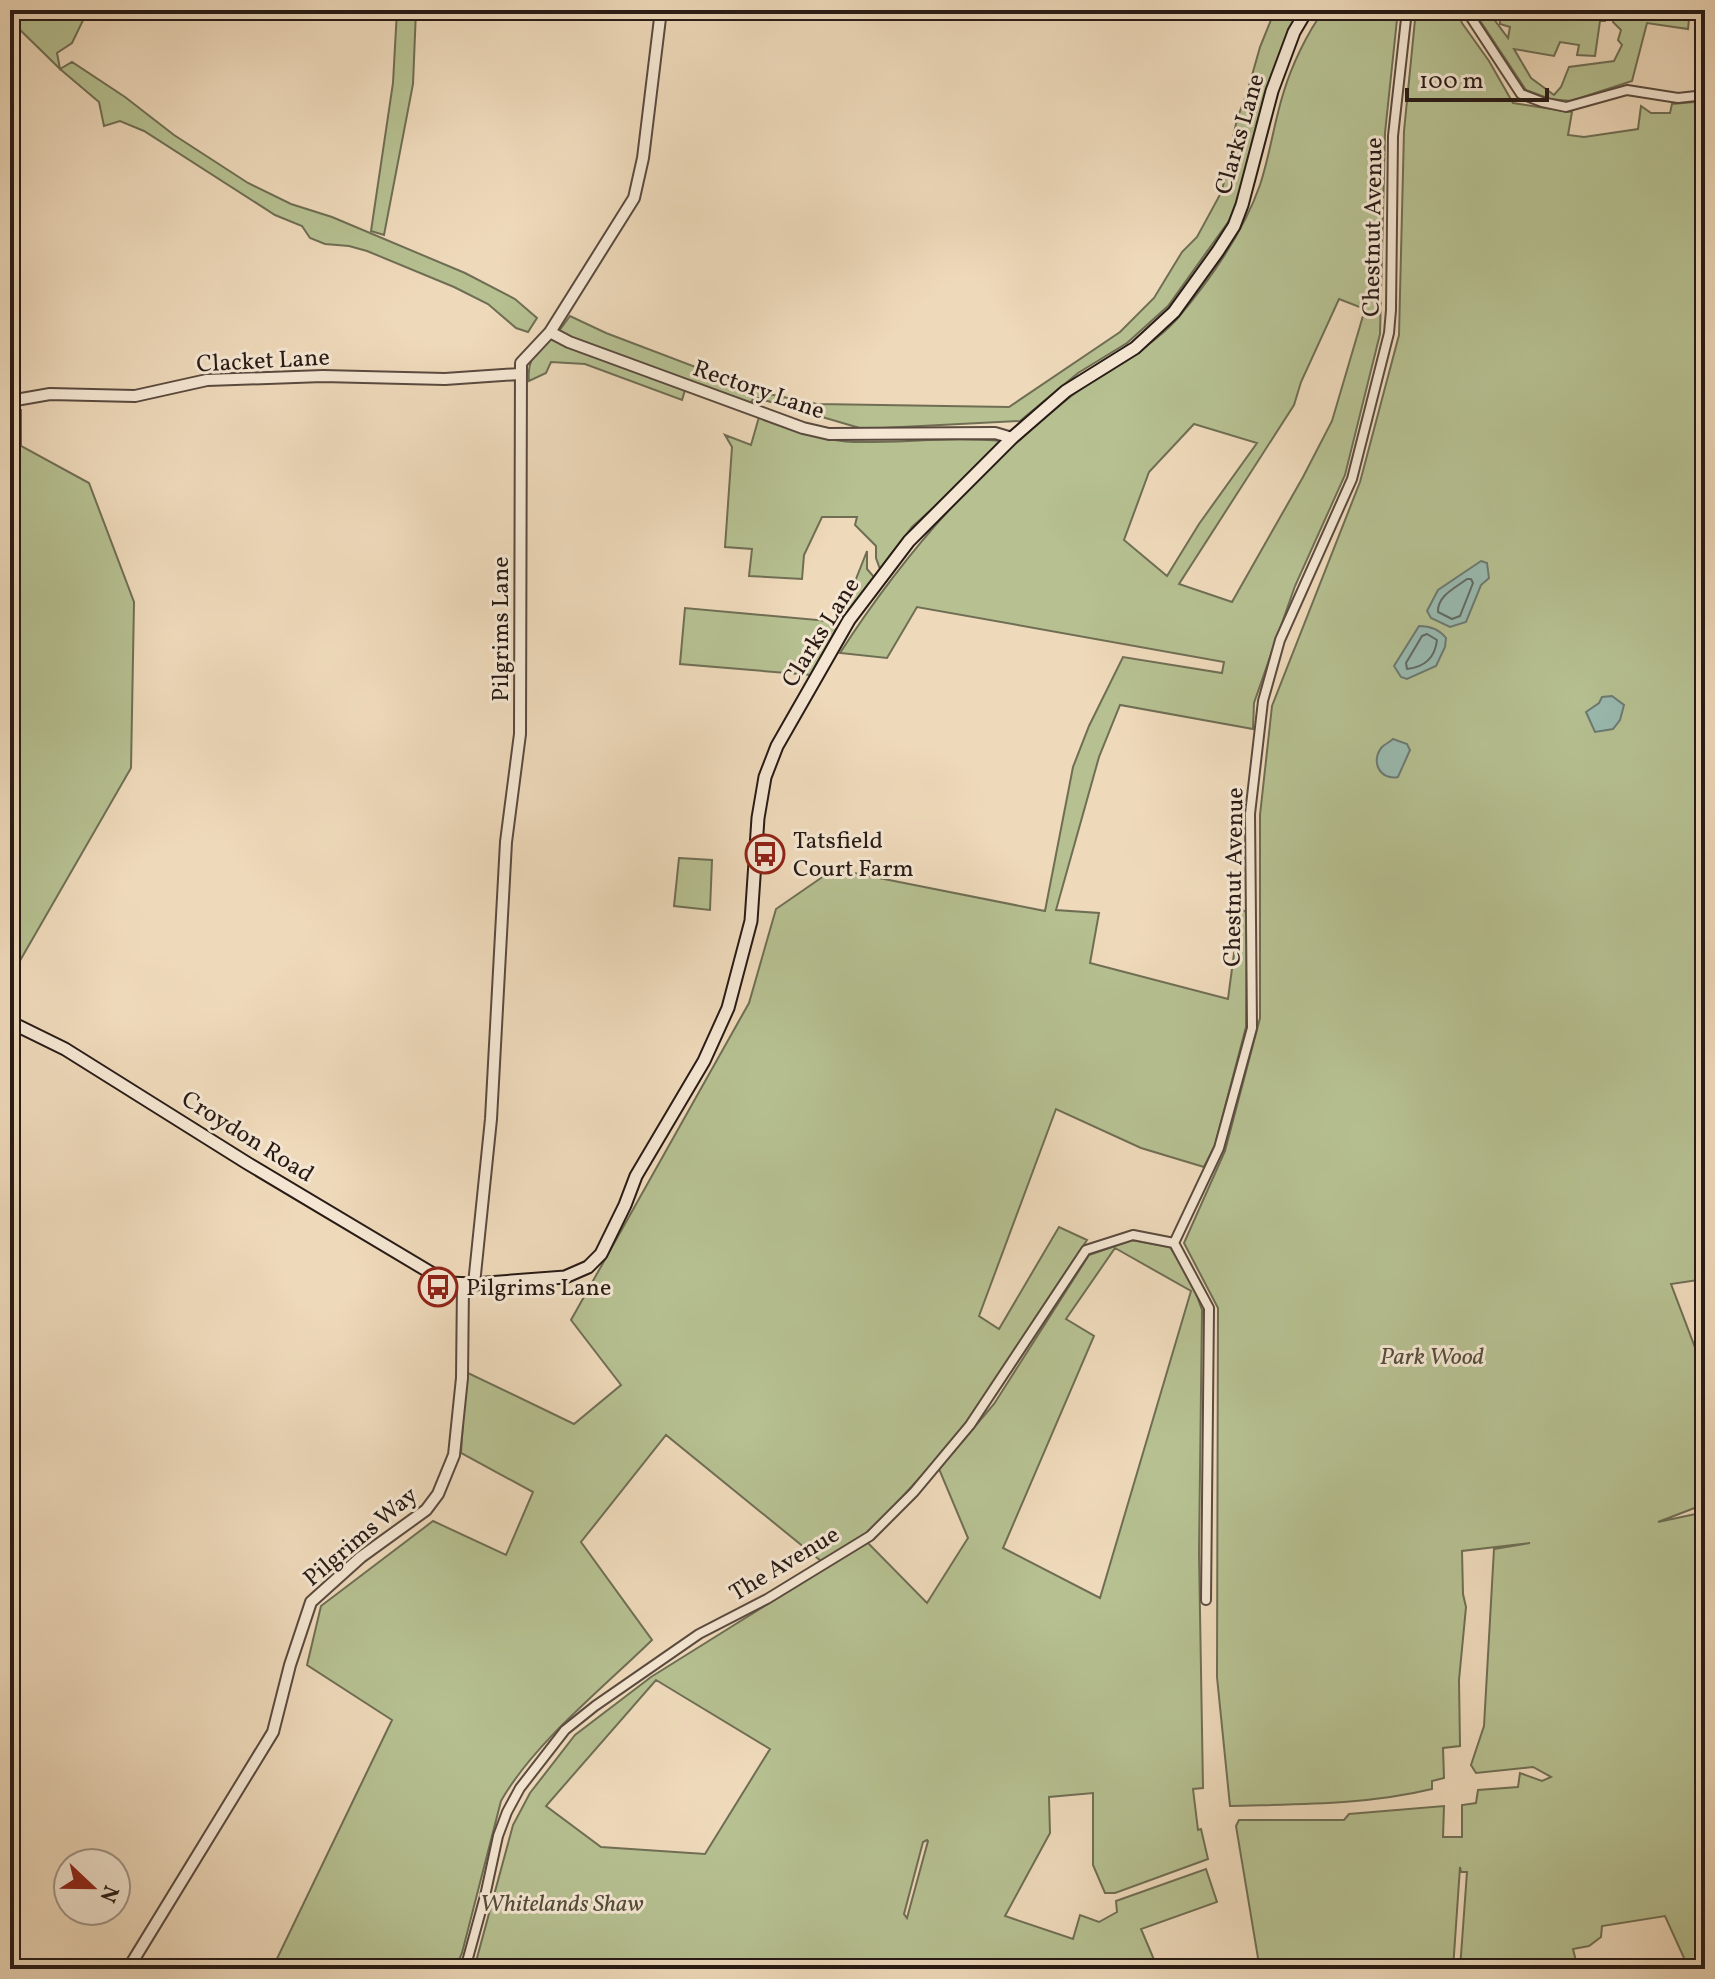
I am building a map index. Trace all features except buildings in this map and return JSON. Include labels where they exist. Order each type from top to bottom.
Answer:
[{"type":"main road","name":"Clarks Lane","points":[[468,1285],[565,1277],[588,1267],[601,1254],[636,1176],[704,1061],[728,1008],[751,921],[758,818],[765,777],[777,746],[849,620],[909,541],[1012,438],[1066,391],[1135,348],[1174,312],[1218,251],[1234,226],[1242,205],[1272,91],[1294,32],[1307,10]]},
{"type":"main road","name":"Croydon Road","points":[[10,1022],[65,1049],[434,1277],[448,1283],[468,1285]]},
{"type":"street","points":[[519,374],[527,353],[550,332],[634,198],[643,158],[661,10]]},
{"type":"street","name":"Chestnut Avenue","points":[[1174,1243],[1219,1148],[1252,1028],[1250,814],[1263,701],[1280,640],[1352,479],[1389,333],[1393,136],[1407,10]]},
{"type":"street","points":[[1466,10],[1521,94],[1542,102],[1566,107],[1627,90],[1678,98],[1705,95]]},
{"type":"street","name":"Rectory Lane","points":[[550,332],[569,342],[803,428],[829,434],[995,433],[1012,438]]},
{"type":"street","name":"Clacket Lane","points":[[10,401],[50,394],[135,396],[207,380],[323,376],[445,379],[519,374]]},
{"type":"street","name":"Pilgrims Lane","points":[[468,1285],[491,1119],[506,842],[520,734],[522,392],[519,374]]},
{"type":"street","name":"The Avenue","points":[[465,1969],[498,1836],[507,1812],[520,1788],[565,1730],[699,1634],[767,1599],[870,1536],[914,1492],[970,1425],[1086,1250],[1133,1235],[1174,1243]]},
{"type":"street","points":[[1174,1243],[1209,1308],[1206,1600]]},
{"type":"street","name":"Pilgrims Way","points":[[128,1969],[273,1732],[290,1665],[311,1602],[361,1557],[426,1510],[438,1494],[454,1455],[468,1285]]},
{"type":"green space","points":[[10,10],[88,10],[72,43],[57,53],[60,69],[10,20]]},
{"type":"green space","points":[[397,10],[416,10],[413,84],[384,235],[371,231],[393,83]]},
{"type":"green space","points":[[1275,10],[1301,10],[1231,218],[1168,306],[1127,343],[1078,373],[1020,421],[863,429],[754,397],[751,403],[559,331],[570,316],[606,333],[764,393],[817,404],[1009,407],[1120,332],[1154,298],[1182,252],[1197,237],[1222,191],[1237,119]]},
{"type":"green space","points":[[1324,10],[1398,10],[1385,133],[1380,334],[1345,475],[1295,586],[1254,703],[1253,729],[1120,705],[1099,757],[1056,910],[1099,913],[1090,963],[1228,999],[1240,908],[1247,913],[1246,1027],[1215,1145],[1204,1167],[1141,1148],[1056,1109],[979,1316],[999,1329],[1059,1227],[1087,1240],[956,1438],[872,1530],[821,1561],[666,1435],[581,1542],[652,1640],[550,1737],[501,1801],[462,1953],[455,1969],[272,1969],[392,1720],[307,1665],[321,1606],[433,1521],[506,1555],[533,1492],[461,1453],[466,1372],[574,1424],[621,1385],[571,1320],[749,1003],[776,909],[834,869],[1045,911],[1073,767],[1089,726],[1123,657],[1222,673],[1224,662],[917,607],[887,658],[840,653],[889,583],[971,486],[1065,401],[1164,331],[1202,288],[1235,238],[1253,203],[1287,81]],"holes":[[[1339,299],[1365,309],[1332,421],[1303,477],[1232,602],[1179,584],[1294,405],[1301,382]],[[1194,424],[1257,443],[1199,524],[1167,576],[1124,540],[1149,472]]]},
{"type":"green space","name":"Park Wood","points":[[1416,10],[1457,10],[1462,23],[1513,103],[1572,112],[1568,135],[1584,137],[1638,129],[1641,106],[1651,113],[1670,113],[1672,104],[1705,101],[1705,1279],[1671,1284],[1705,1374],[1705,1504],[1658,1522],[1705,1512],[1705,1969],[1689,1969],[1665,1916],[1602,1926],[1601,1937],[1589,1946],[1573,1949],[1578,1969],[1460,1969],[1467,1872],[1461,1872],[1460,1867],[1453,1969],[1263,1969],[1258,1958],[1236,1826],[1239,1820],[1344,1820],[1349,1814],[1444,1806],[1443,1837],[1462,1837],[1462,1805],[1476,1803],[1478,1790],[1518,1787],[1520,1773],[1542,1781],[1551,1777],[1533,1767],[1476,1773],[1471,1765],[1484,1726],[1494,1549],[1530,1543],[1462,1551],[1466,1607],[1459,1680],[1460,1746],[1443,1748],[1444,1778],[1432,1781],[1432,1789],[1357,1801],[1230,1806],[1217,1677],[1218,1308],[1184,1243],[1225,1151],[1260,1018],[1260,815],[1272,706],[1360,482],[1399,335],[1404,131]]},
{"type":"green space","points":[[1473,10],[1487,10],[1508,38],[1510,27],[1500,24],[1499,10],[1606,12],[1605,21],[1600,21],[1595,56],[1577,55],[1579,45],[1560,42],[1554,56],[1514,49],[1531,78],[1554,95],[1569,67],[1614,61],[1622,45],[1618,40],[1621,30],[1613,22],[1612,10],[1690,10],[1688,29],[1647,23],[1632,81],[1571,101],[1550,99],[1526,90]]},
{"type":"green space","points":[[72,62],[248,183],[291,204],[332,217],[465,273],[515,299],[537,318],[528,332],[516,328],[488,304],[454,287],[367,251],[325,244],[310,238],[302,226],[275,215],[144,131],[120,121],[104,126],[99,102],[60,69]]},
{"type":"green space","points":[[550,339],[685,390],[682,400],[585,364],[551,362],[546,373],[529,381],[533,357]]},
{"type":"green space","points":[[21,410],[21,446],[89,483],[134,602],[131,768],[10,978],[10,411]]},
{"type":"green space","points":[[759,417],[841,441],[1002,441],[912,527],[880,569],[876,546],[855,525],[857,517],[822,517],[804,555],[802,579],[749,576],[752,549],[725,547],[732,447],[725,435],[751,445]]},
{"type":"green space","points":[[867,551],[867,569],[874,577],[840,622],[811,675],[680,664],[685,608],[839,622]]},
{"type":"green space","points":[[679,858],[712,860],[710,910],[674,906]]},
{"type":"green space","name":"Whitelands Shaw","points":[[1132,1240],[1170,1247],[1193,1285],[1202,1310],[1199,1553],[1203,1788],[1193,1789],[1198,1830],[1201,1829],[1208,1859],[1115,1893],[1105,1893],[1093,1865],[1093,1793],[1049,1797],[1050,1833],[1005,1916],[1073,1939],[1080,1915],[1099,1922],[1117,1912],[1116,1901],[1206,1869],[1217,1902],[1141,1929],[1158,1969],[474,1969],[513,1825],[530,1793],[575,1735],[651,1677],[867,1542],[927,1603],[968,1538],[939,1469],[994,1404],[1089,1255]],"holes":[[[1115,1248],[1191,1291],[1100,1598],[1003,1548],[1094,1336],[1066,1319]],[[656,1680],[770,1749],[705,1854],[601,1847],[546,1806]],[[928,1841],[907,1918],[904,1914],[923,1842]]]},
{"type":"water","points":[[1481,561],[1487,563],[1489,578],[1481,585],[1466,622],[1450,627],[1431,618],[1427,611],[1438,590]]},
{"type":"water","points":[[1419,626],[1440,632],[1446,638],[1445,647],[1436,666],[1407,679],[1401,677],[1394,666]]},
{"type":"water","points":[[1612,696],[1624,705],[1620,720],[1613,729],[1595,732],[1586,712],[1602,697]]},
{"type":"water","points":[[1393,739],[1407,744],[1410,750],[1398,777],[1386,776],[1377,764],[1382,747]]},
{"type":"place","name":"Tatsfield Court Farm","points":[[765,854]]},
{"type":"place","name":"Pilgrims Lane","points":[[438,1287]]}]
